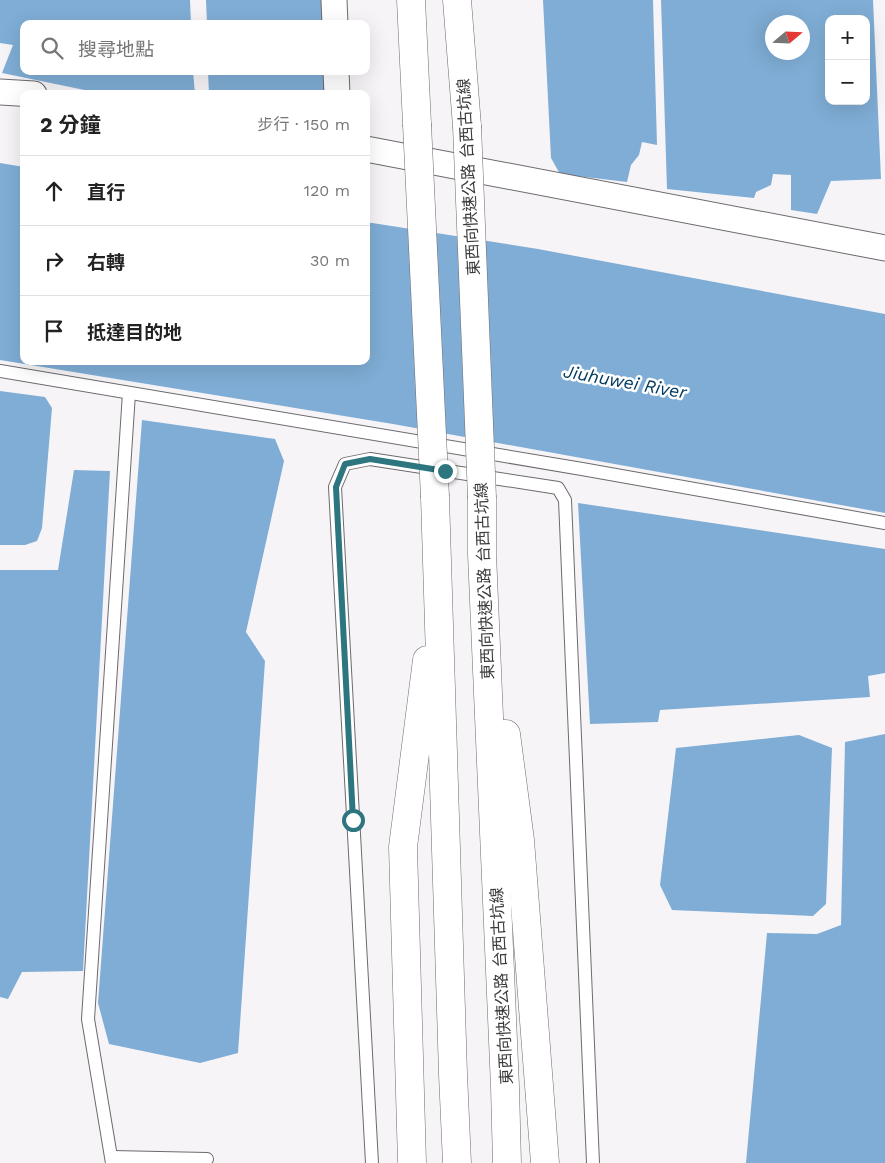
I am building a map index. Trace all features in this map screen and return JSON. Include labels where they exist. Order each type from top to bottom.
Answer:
[{"type":"highway","points":[[411,0],[438,572],[452,1065],[457,1163]]},
{"type":"highway","name":"東西向快速公路 台西古坑線","points":[[457,0],[467,126],[482,498],[482,554],[505,1077],[507,1163]]},
{"type":"highway","points":[[482,554],[520,840],[545,1163]]},
{"type":"highway","points":[[412,1163],[404,847],[438,572]]},
{"type":"street","points":[[334,0],[335,20]]},
{"type":"street","points":[[336,75],[337,90]]},
{"type":"street","points":[[0,92],[20,93]]},
{"type":"street","points":[[370,150],[885,248]]},
{"type":"lane","points":[[0,371],[582,469],[885,523]]},
{"type":"lane","points":[[129,393],[88,1019],[112,1160],[207,1159]]},
{"type":"lane","points":[[372,1163],[336,487],[345,464],[370,459],[558,488],[565,500],[593,1163]]},
{"type":"water","points":[[0,0],[190,0],[191,20],[20,20],[20,75],[193,75],[195,90],[85,90],[2,73],[13,45],[0,43]]},
{"type":"water","points":[[206,0],[323,0],[324,20],[207,20]]},
{"type":"water","points":[[543,0],[653,0],[657,145],[642,142],[639,155],[631,165],[627,182],[560,174],[551,158]]},
{"type":"water","points":[[661,0],[873,0],[881,179],[831,181],[817,214],[791,210],[791,175],[773,174],[771,185],[756,192],[754,198],[667,189]]},
{"type":"water","points":[[208,75],[326,75],[326,90],[209,90]]},
{"type":"water","points":[[0,163],[20,166],[20,363],[0,360]]},
{"type":"water","name":"Jiuhuwei River","points":[[370,223],[538,249],[885,314],[885,513],[393,424],[31,365],[370,365]]},
{"type":"water","points":[[0,391],[45,397],[52,408],[42,528],[37,541],[25,545],[0,545]]},
{"type":"water","points":[[142,420],[275,439],[284,461],[246,632],[265,661],[238,1053],[200,1063],[109,1044],[98,1003]]},
{"type":"water","points":[[74,470],[110,471],[83,971],[22,972],[8,999],[0,997],[0,570],[58,570]]},
{"type":"water","points":[[578,503],[885,549],[885,673],[868,676],[870,697],[660,710],[658,722],[590,724]]},
{"type":"water","points":[[885,734],[885,1163],[746,1163],[767,933],[817,934],[841,925],[845,742]]},
{"type":"water","points":[[799,735],[832,748],[826,904],[813,916],[672,910],[660,885],[676,748]]},
{"type":"route","points":[[353,820],[336,487],[345,464],[370,459],[445,471]]}]
